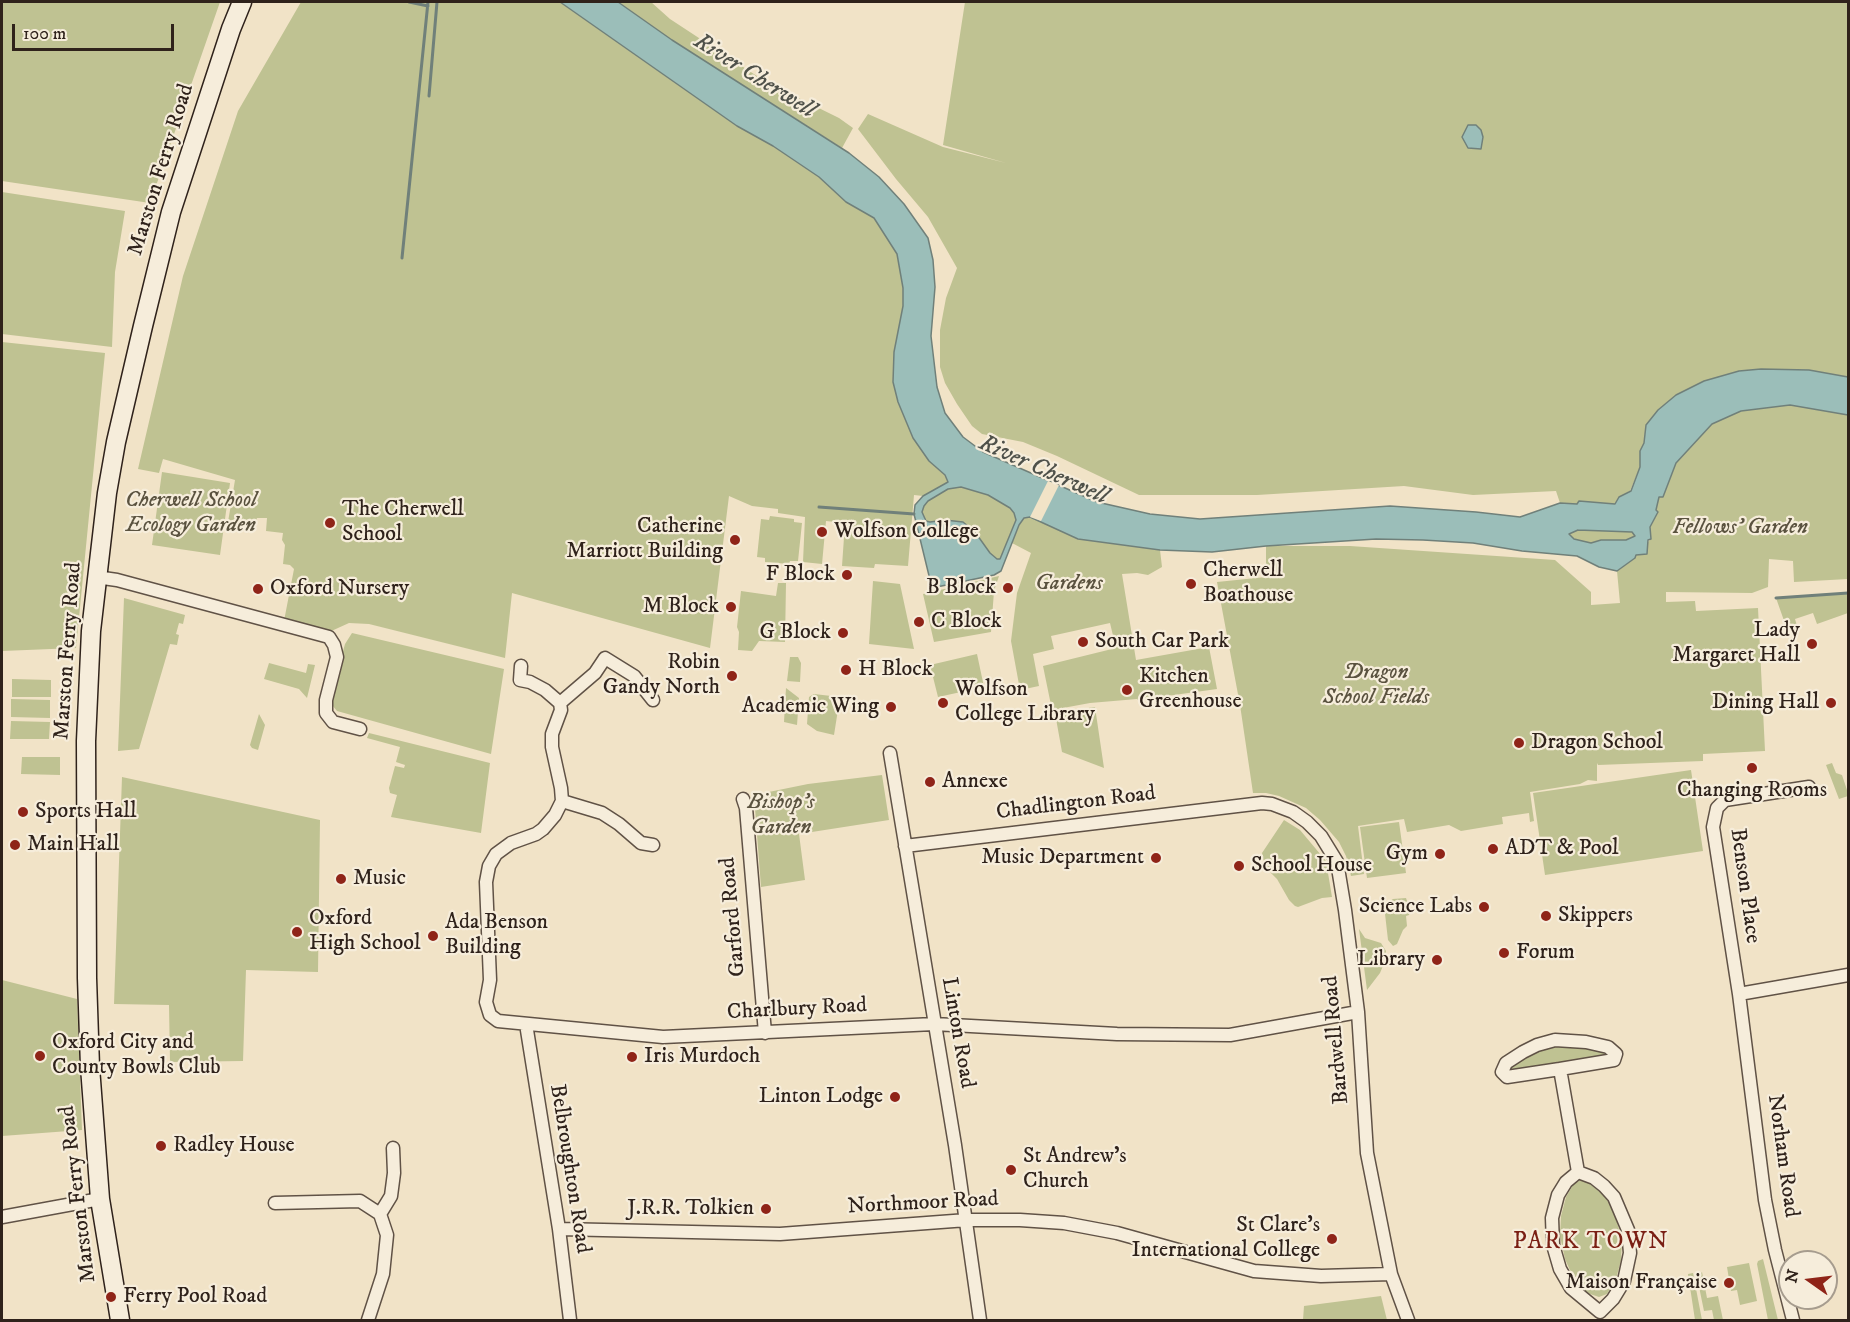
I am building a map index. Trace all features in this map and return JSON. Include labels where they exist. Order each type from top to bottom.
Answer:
[{"type":"main road","name":"Marston Ferry Road","points":[[120,1320],[100,1198],[90,1067],[86,864],[87,678],[96,577],[116,442],[171,212],[242,2]]},
{"type":"street","points":[[96,577],[117,580],[329,637],[337,657],[326,700],[326,713],[333,722],[360,729]]},
{"type":"street","points":[[560,703],[595,673],[605,658],[634,676],[652,700]]},
{"type":"street","points":[[521,666],[514,680],[531,682],[560,703],[561,710],[552,734],[552,747],[562,801],[602,813],[641,843],[653,845]]},
{"type":"street","name":"Linton Road","points":[[890,753],[967,1220],[980,1320]]},
{"type":"street","name":"Benson Place","points":[[1739,994],[1714,839],[1713,827],[1717,808],[1729,798],[1809,788]]},
{"type":"street","name":"Garford Road","points":[[742,799],[746,808],[765,1033]]},
{"type":"street","name":"Charlbury Road","points":[[562,801],[555,815],[543,829],[511,843],[496,854],[489,866],[486,882],[490,980],[486,1002],[490,1015],[498,1021],[663,1037],[934,1024],[1117,1034],[1230,1035],[1358,1012]]},
{"type":"street","name":"Chadlington Road","points":[[905,846],[1252,803]]},
{"type":"street","name":"Bardwell Road","points":[[1252,803],[1272,804],[1293,812],[1321,836],[1337,862],[1358,1012],[1367,1153],[1391,1274],[1408,1320]]},
{"type":"street","points":[[1739,994],[1848,975]]},
{"type":"street","name":"Norham Road","points":[[1739,994],[1765,1200],[1774,1250],[1793,1320]]},
{"type":"street","name":"Belbroughton Road","points":[[526,1024],[570,1320]]},
{"type":"street","points":[[1555,1040],[1586,1042],[1608,1047],[1616,1054],[1614,1060],[1560,1070],[1507,1077],[1502,1072],[1506,1064],[1523,1052],[1555,1040]]},
{"type":"street","points":[[1560,1070],[1578,1172]]},
{"type":"street","points":[[380,1214],[391,1196],[394,1173],[393,1148]]},
{"type":"street","points":[[1578,1172],[1605,1185],[1621,1211],[1628,1230],[1630,1253],[1624,1281],[1600,1316],[1571,1288],[1560,1269],[1553,1245],[1552,1218],[1558,1195],[1566,1182],[1578,1172]]},
{"type":"street","points":[[2,1216],[100,1198]]},
{"type":"street","points":[[275,1203],[360,1202],[380,1214],[387,1235],[383,1274],[368,1320]]},
{"type":"street","name":"Northmoor Road","points":[[558,1229],[780,1234],[967,1220],[1064,1223],[1117,1233],[1254,1271],[1321,1276],[1391,1274]]},
{"type":"green space","points":[[2,2],[220,2],[150,203],[2,181]]},
{"type":"green space","points":[[301,2],[560,2],[737,126],[773,146],[819,177],[846,202],[874,218],[897,254],[903,288],[903,306],[894,352],[898,402],[913,438],[929,461],[945,475],[948,482],[923,496],[914,495],[908,566],[875,564],[874,568],[842,566],[845,523],[826,521],[822,564],[803,562],[805,517],[778,513],[778,509],[752,506],[729,496],[710,648],[512,593],[505,658],[369,624],[349,623],[327,633],[284,621],[294,569],[290,565],[283,564],[285,545],[282,540],[283,533],[266,531],[267,518],[257,518],[256,521],[236,520],[235,530],[227,528],[235,480],[163,459],[159,473],[138,469],[183,276],[238,111]]},
{"type":"green space","points":[[618,2],[651,2],[670,19],[766,82],[839,118],[853,128],[842,148],[672,40]]},
{"type":"green space","points":[[965,2],[1848,2],[1848,377],[1809,370],[1739,371],[1704,381],[1676,395],[1658,410],[1646,425],[1644,443],[1640,451],[1640,467],[1630,491],[1619,497],[1615,504],[1609,505],[1580,501],[1577,504],[1560,503],[1556,491],[1473,495],[1404,486],[1257,495],[1139,495],[1023,442],[982,434],[972,426],[957,404],[945,383],[940,367],[940,330],[946,298],[957,268],[928,217],[858,129],[868,114],[943,147],[1006,163],[943,145]]},
{"type":"green space","points":[[2,192],[125,211],[115,272],[112,347],[2,334]]},
{"type":"green space","points":[[2,342],[105,353],[76,648],[2,651]]},
{"type":"green space","name":"Dragon School Fields","points":[[1790,405],[1848,415],[1848,579],[1794,582],[1793,561],[1769,559],[1768,587],[1752,593],[1666,592],[1666,602],[1695,601],[1696,611],[1758,608],[1765,751],[1703,754],[1703,761],[1598,765],[1597,763],[1597,781],[1588,780],[1580,784],[1530,792],[1534,821],[1530,822],[1529,813],[1502,817],[1503,824],[1461,831],[1449,825],[1407,832],[1404,819],[1358,826],[1364,874],[1351,876],[1346,856],[1339,842],[1306,808],[1279,796],[1253,793],[1240,705],[1217,582],[1266,577],[1266,546],[1350,546],[1555,560],[1591,592],[1591,605],[1620,603],[1617,571],[1635,558],[1635,555],[1651,539],[1650,527],[1658,513],[1656,510],[1659,497],[1663,497],[1676,463],[1712,424],[1741,411]]},
{"type":"green space","name":"Cherwell School Ecology Garden","points":[[162,472],[230,483],[220,555],[152,545]]},
{"type":"green space","points":[[961,487],[988,495],[1010,508],[1014,513],[1016,520],[1000,560],[990,553],[975,532],[945,520],[926,521],[922,512],[928,501],[948,489]]},
{"type":"green space","points":[[770,516],[794,519],[794,522],[802,523],[798,561],[790,561],[789,564],[765,562],[765,558],[757,557],[761,519],[769,520]]},
{"type":"green space","name":"Gardens","points":[[1030,517],[1078,539],[1160,550],[1162,567],[1148,575],[1122,574],[1136,660],[1209,647],[1217,689],[1138,700],[1090,703],[1052,710],[1043,666],[1116,648],[1110,623],[1051,636],[1054,649],[1033,654],[1039,686],[1020,690],[1011,641],[1017,593],[1031,553],[1012,543],[1019,525],[1024,518]]},
{"type":"green space","points":[[1578,530],[1632,532],[1635,536],[1626,540],[1601,540],[1591,543],[1573,539],[1569,534]]},
{"type":"green space","points":[[999,576],[994,591],[991,632],[934,642],[923,594]]},
{"type":"green space","points":[[873,581],[900,584],[914,649],[869,644]]},
{"type":"green space","points":[[778,583],[786,583],[785,642],[759,641],[752,651],[738,650],[737,627],[741,591],[776,596]]},
{"type":"green space","points":[[1848,593],[1848,613],[1817,624],[1813,613],[1795,619],[1798,629],[1788,632],[1776,598]]},
{"type":"green space","points":[[124,598],[185,615],[183,624],[179,623],[176,634],[179,635],[177,645],[170,644],[139,749],[118,751]]},
{"type":"green space","points":[[352,633],[504,669],[491,754],[337,711],[330,698],[345,644]]},
{"type":"green space","points":[[977,654],[984,687],[938,697],[930,665]]},
{"type":"green space","points":[[790,657],[798,657],[801,663],[800,682],[787,681]]},
{"type":"green space","points":[[269,663],[306,673],[308,664],[315,665],[307,698],[299,689],[264,679]]},
{"type":"green space","points":[[12,679],[51,680],[51,697],[12,697]]},
{"type":"green space","points":[[786,688],[799,698],[797,725],[784,722]]},
{"type":"green space","points":[[814,694],[840,697],[834,735],[817,731],[807,724],[809,697]]},
{"type":"green space","points":[[11,699],[50,700],[50,718],[11,717]]},
{"type":"green space","points":[[1095,707],[1104,768],[1062,752],[1055,713]]},
{"type":"green space","points":[[259,714],[265,725],[258,750],[250,745]]},
{"type":"green space","points":[[11,721],[50,722],[49,739],[10,739]]},
{"type":"green space","points":[[369,733],[490,763],[481,833],[391,817],[397,795],[390,793],[389,788],[395,766],[404,768],[405,765],[396,762],[400,747],[367,738]]},
{"type":"green space","points":[[22,757],[60,757],[60,775],[21,774]]},
{"type":"green space","points":[[1832,763],[1836,773],[1842,775],[1848,793],[1848,796],[1839,799],[1826,765]]},
{"type":"green space","points":[[1691,770],[1703,851],[1545,875],[1533,793]]},
{"type":"green space","name":"Bishop's Garden","points":[[882,775],[889,820],[799,834],[805,880],[761,887],[754,795],[808,784]]},
{"type":"green space","points":[[122,777],[320,820],[318,972],[246,970],[243,1061],[170,1062],[169,1005],[114,1004]]},
{"type":"green space","points":[[1284,820],[1300,830],[1326,861],[1332,897],[1295,906],[1277,879],[1265,867],[1262,853]]},
{"type":"green space","points":[[1399,822],[1406,873],[1367,878],[1360,827]]},
{"type":"green space","points":[[1406,898],[1410,910],[1409,915],[1406,916],[1407,926],[1397,944],[1393,946],[1388,940],[1384,905],[1393,899]]},
{"type":"green space","points":[[1359,929],[1365,938],[1381,943],[1386,951],[1380,973],[1367,990]]},
{"type":"green space","name":"Oxford City and County Bowls Club","points":[[2,980],[77,999],[82,1130],[2,1136]]},
{"type":"green space","points":[[1562,1042],[1608,1052],[1606,1058],[1512,1074],[1509,1069],[1516,1059]]},
{"type":"green space","points":[[1585,1180],[1604,1194],[1614,1212],[1622,1240],[1621,1260],[1616,1279],[1607,1294],[1599,1297],[1584,1292],[1573,1277],[1565,1259],[1560,1236],[1561,1216],[1566,1197],[1573,1185]]},
{"type":"green space","points":[[1763,1259],[1778,1320],[1768,1320],[1757,1264]]},
{"type":"green space","points":[[1749,1263],[1757,1301],[1740,1305],[1737,1290],[1731,1291],[1727,1267]]},
{"type":"green space","points":[[1702,1272],[1707,1298],[1718,1296],[1723,1320],[1714,1320],[1712,1310],[1704,1311],[1697,1277]]},
{"type":"green space","points":[[1693,1273],[1702,1320],[1695,1320],[1688,1274]]},
{"type":"green space","points":[[1381,1296],[1387,1320],[1303,1320],[1304,1306]]},
{"type":"water","points":[[560,2],[618,2],[672,40],[849,153],[879,177],[904,204],[928,238],[933,260],[935,287],[931,336],[937,387],[945,413],[963,437],[983,452],[1097,502],[1150,514],[1200,519],[1390,506],[1520,517],[1560,503],[1577,504],[1579,501],[1615,504],[1619,497],[1631,491],[1640,467],[1640,451],[1644,443],[1646,425],[1658,410],[1676,395],[1704,381],[1739,371],[1761,369],[1809,370],[1848,377],[1848,415],[1790,405],[1741,411],[1712,424],[1676,463],[1663,497],[1659,497],[1656,510],[1658,512],[1650,527],[1651,539],[1648,540],[1647,554],[1636,555],[1617,571],[1599,567],[1577,556],[1522,551],[1473,543],[1423,540],[1376,539],[1212,552],[1160,550],[1078,539],[1030,517],[1024,518],[1019,525],[1001,571],[994,575],[932,588],[914,514],[915,505],[923,496],[948,482],[945,475],[929,461],[913,438],[898,402],[893,382],[894,352],[903,306],[903,288],[897,254],[874,218],[846,202],[819,177],[773,146],[737,126]],"holes":[[[961,487],[988,495],[1010,508],[1014,513],[1016,520],[1000,559],[990,553],[975,532],[963,522],[926,521],[922,512],[928,501],[948,489]],[[1578,530],[1632,532],[1635,536],[1626,540],[1601,540],[1591,543],[1574,539],[1569,534]]]},
{"type":"water","points":[[1468,125],[1476,125],[1481,130],[1483,137],[1481,149],[1468,148],[1462,137]]},
{"type":"pier","points":[[1048,481],[1059,485],[1041,521],[1030,517]]},
{"type":"waterway","points":[[409,2],[428,6]]},
{"type":"waterway","points":[[402,258],[428,2]]},
{"type":"waterway","points":[[429,96],[437,2]]},
{"type":"waterway","points":[[819,507],[914,514]]},
{"type":"waterway","points":[[1776,598],[1848,593]]},
{"type":"place","name":"The Cherwell School","points":[[330,523]]},
{"type":"place","name":"Wolfson College","points":[[822,532]]},
{"type":"place","name":"Catherine Marriott Building","points":[[735,540]]},
{"type":"place","name":"F Block","points":[[847,575]]},
{"type":"place","name":"Cherwell Boathouse","points":[[1191,584]]},
{"type":"place","name":"B Block","points":[[1008,588]]},
{"type":"place","name":"Oxford Nursery","points":[[258,589]]},
{"type":"place","name":"M Block","points":[[731,607]]},
{"type":"place","name":"C Block","points":[[919,622]]},
{"type":"place","name":"G Block","points":[[843,633]]},
{"type":"place","name":"South Car Park","points":[[1083,642]]},
{"type":"place","name":"Lady Margaret Hall","points":[[1812,644]]},
{"type":"place","name":"H Block","points":[[846,670]]},
{"type":"place","name":"Robin Gandy North","points":[[732,676]]},
{"type":"place","name":"Kitchen Greenhouse","points":[[1127,690]]},
{"type":"place","name":"Wolfson College Library","points":[[943,703]]},
{"type":"place","name":"Dining Hall","points":[[1831,703]]},
{"type":"place","name":"Academic Wing","points":[[891,707]]},
{"type":"place","name":"Dragon School","points":[[1519,743]]},
{"type":"place","name":"Changing Rooms","points":[[1752,768]]},
{"type":"place","name":"Annexe","points":[[930,782]]},
{"type":"place","name":"Sports Hall","points":[[23,812]]},
{"type":"place","name":"Main Hall","points":[[15,845]]},
{"type":"place","name":"ADT & Pool","points":[[1493,849]]},
{"type":"place","name":"Gym","points":[[1440,854]]},
{"type":"place","name":"Music Department","points":[[1156,858]]},
{"type":"place","name":"School House","points":[[1239,866]]},
{"type":"place","name":"Music","points":[[341,879]]},
{"type":"place","name":"Science Labs","points":[[1484,907]]},
{"type":"place","name":"Skippers","points":[[1546,916]]},
{"type":"place","name":"Oxford High School","points":[[297,932]]},
{"type":"place","name":"Ada Benson Building","points":[[433,936]]},
{"type":"place","name":"Forum","points":[[1504,953]]},
{"type":"place","name":"Library","points":[[1437,960]]},
{"type":"place","name":"Oxford City and County Bowls Club","points":[[40,1056]]},
{"type":"place","name":"Iris Murdoch","points":[[632,1057]]},
{"type":"place","name":"Linton Lodge","points":[[895,1097]]},
{"type":"place","name":"Radley House","points":[[161,1146]]},
{"type":"place","name":"St Andrew's Church","points":[[1011,1170]]},
{"type":"place","name":"J.R.R. Tolkien","points":[[766,1209]]},
{"type":"place","name":"St Clare's International College","points":[[1332,1239]]},
{"type":"place","name":"Maison Française","points":[[1729,1283]]},
{"type":"place","name":"Ferry Pool Road","points":[[111,1297]]},
{"type":"district","name":"PARK TOWN","points":[[1591,1243]]},
{"type":"water label","name":"River Cherwell","points":[[754,77]]},
{"type":"water label","name":"River Cherwell","points":[[1043,471]]},
{"type":"park label","name":"Fellows' Garden","points":[[1740,528]]}]
